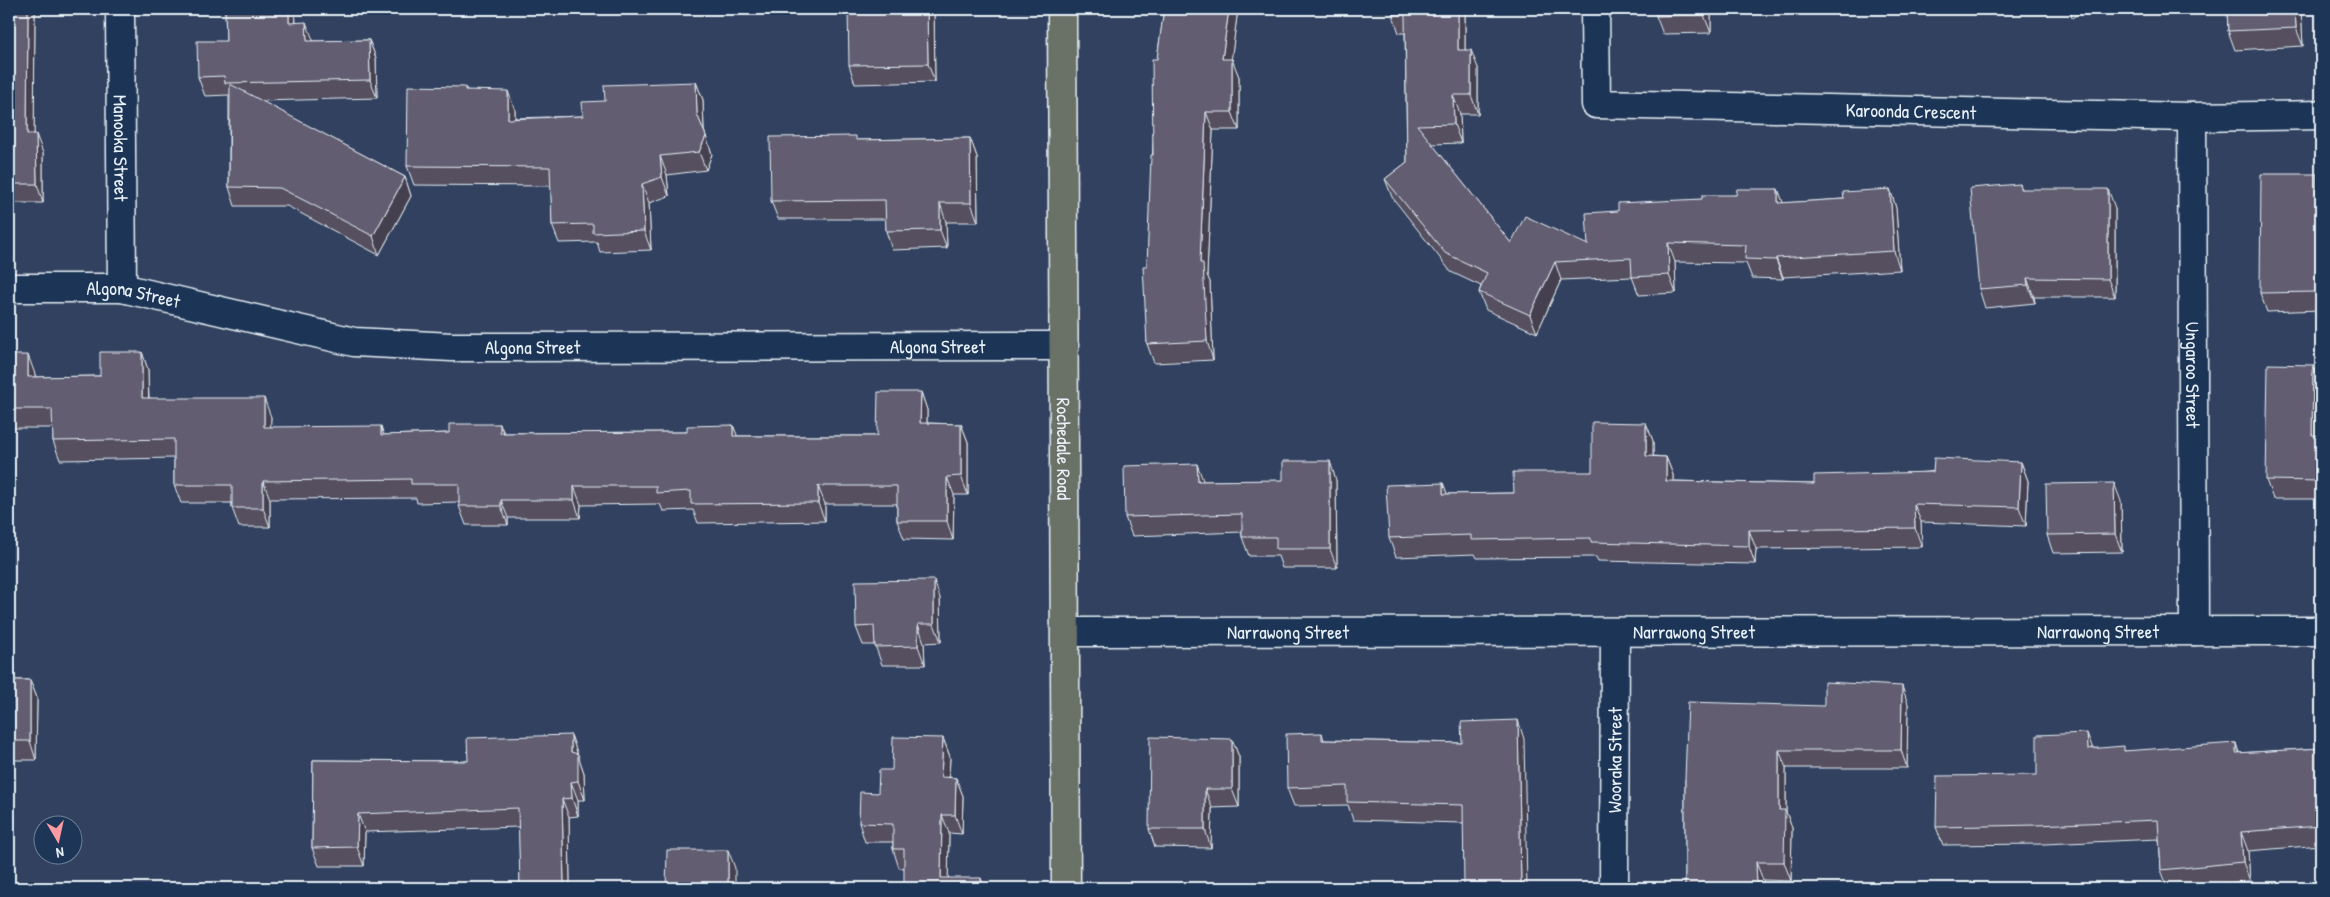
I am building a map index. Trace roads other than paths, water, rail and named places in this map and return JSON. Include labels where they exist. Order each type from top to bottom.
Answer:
[{"type":"main road","name":"Rochedale Road","points":[[1062,9],[1066,888]]},
{"type":"street","name":"Manooka Street","points":[[120,9],[122,288]]},
{"type":"street","name":"Karoonda Crescent","points":[[1595,9],[1596,104],[2192,117],[2321,115]]},
{"type":"street","name":"Ungaroo Street","points":[[2192,117],[2194,631]]},
{"type":"street","name":"Algona Street","points":[[9,288],[122,288],[354,342],[452,347],[1064,346]]},
{"type":"street","name":"Narrawong Street","points":[[1066,632],[2321,631]]},
{"type":"street","name":"Wooraka Street","points":[[1614,888],[1615,633]]}]
